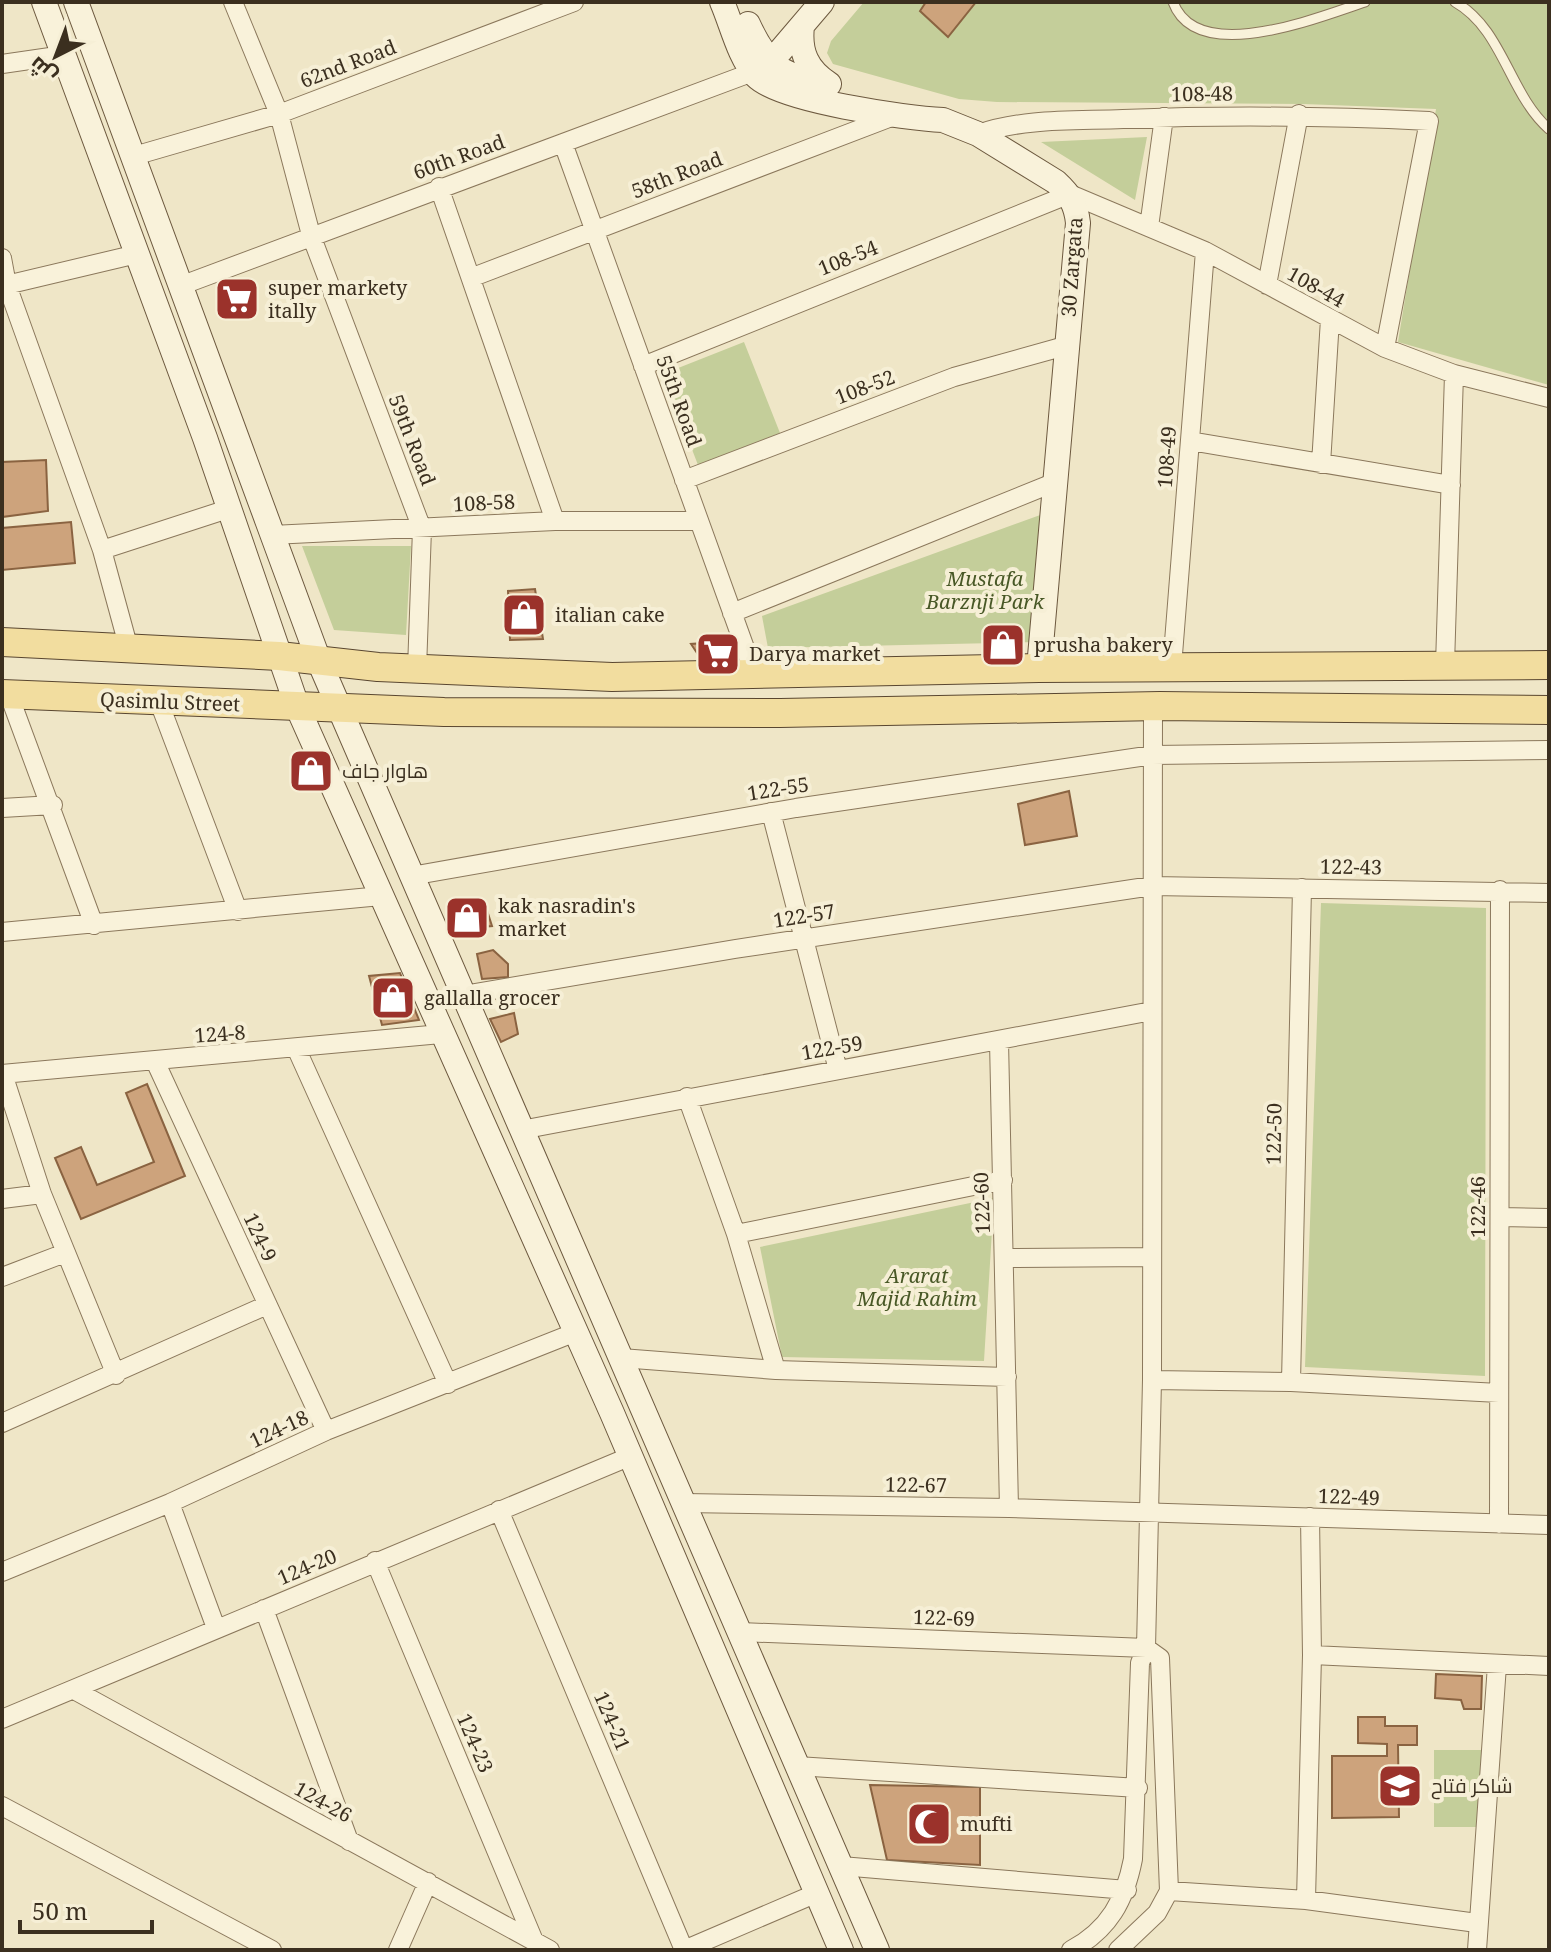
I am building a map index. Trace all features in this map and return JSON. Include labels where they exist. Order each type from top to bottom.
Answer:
[{"type":"main road","points":[[44,2],[205,438],[297,706],[631,1456],[841,1950]]},
{"type":"main road","points":[[76,2],[319,661],[877,1950]]},
{"type":"main road","points":[[722,2],[762,63],[791,76],[903,101],[943,120]]},
{"type":"main road","points":[[738,2],[762,63]]},
{"type":"main road","points":[[762,63],[803,14],[822,2]]},
{"type":"main road","points":[[803,14],[803,54],[817,77],[829,84]]},
{"type":"main road","name":"30 Zargata","points":[[762,63],[778,90],[896,115],[943,120],[978,134],[1070,194],[1078,223],[1065,346],[1058,481],[1039,668]]},
{"type":"main road","points":[[205,438],[233,428]]},
{"type":"main road","points":[[2,642],[279,656],[417,669],[612,677],[1039,668],[1549,665]]},
{"type":"main road","name":"Qasimlu Street","points":[[6,695],[444,712],[780,713],[1153,706],[1549,710]]},
{"type":"main road","points":[[612,1413],[640,1402]]},
{"type":"street","name":"59th Road","points":[[233,2],[279,114],[311,235],[422,529],[417,669]]},
{"type":"street","name":"62nd Road","points":[[134,156],[279,114],[574,2]]},
{"type":"street","points":[[2,64],[64,55]]},
{"type":"street","name":"60th Road","points":[[180,286],[563,143],[762,63]]},
{"type":"street","points":[[1267,285],[1299,114]]},
{"type":"street","name":"108-48","points":[[978,134],[1003,125],[1026,122],[1164,117],[1299,114],[1429,121],[1385,348]]},
{"type":"street","name":"58th Road","points":[[473,277],[896,115]]},
{"type":"street","points":[[1149,227],[1164,117]]},
{"type":"street","name":"55th Road","points":[[563,143],[754,673]]},
{"type":"street","points":[[439,187],[473,277],[555,521]]},
{"type":"street","name":"108-44","points":[[1070,194],[1205,251],[1385,348],[1454,374],[1549,398]]},
{"type":"street","name":"108-54","points":[[643,366],[1070,194]]},
{"type":"street","name":"108-49","points":[[1172,667],[1205,251]]},
{"type":"street","points":[[4,286],[137,254]]},
{"type":"street","points":[[2,258],[4,286],[102,550],[129,649]]},
{"type":"street","points":[[1321,464],[1330,319]]},
{"type":"street","name":"108-52","points":[[684,480],[954,377],[1065,346]]},
{"type":"street","points":[[1445,665],[1454,374]]},
{"type":"street","points":[[1190,441],[1451,485]]},
{"type":"street","points":[[732,613],[1058,481]]},
{"type":"street","points":[[102,550],[228,509]]},
{"type":"street","name":"108-58","points":[[272,535],[555,521],[699,521]]},
{"type":"street","points":[[6,695],[53,805],[94,925]]},
{"type":"street","points":[[159,702],[238,911]]},
{"type":"street","points":[[1071,1950],[1099,1931],[1127,1890],[1133,1859],[1138,1788],[1140,1663],[1146,1648],[1152,1380],[1153,706]]},
{"type":"street","name":"122-55","points":[[411,876],[771,812],[1153,755],[1549,750]]},
{"type":"street","points":[[2,808],[53,805]]},
{"type":"street","points":[[771,812],[838,1070]]},
{"type":"street","name":"122-43","points":[[1152,886],[1549,893]]},
{"type":"street","name":"122-57","points":[[463,995],[1152,886]]},
{"type":"street","name":"122-50","points":[[1291,1382],[1302,888]]},
{"type":"street","name":"122-46","points":[[1499,1524],[1500,890]]},
{"type":"street","points":[[2,932],[381,896]]},
{"type":"street","name":"122-59","points":[[521,1130],[1152,1011]]},
{"type":"street","name":"124-8","points":[[2,1074],[297,1050],[441,1034]]},
{"type":"street","name":"122-60","points":[[999,1041],[1009,1508]]},
{"type":"street","points":[[297,1050],[448,1384]]},
{"type":"street","name":"124-9","points":[[155,1061],[326,1431]]},
{"type":"street","points":[[2,1074],[42,1194],[116,1375]]},
{"type":"street","points":[[687,1097],[736,1234],[776,1370]]},
{"type":"street","points":[[736,1234],[1003,1180]]},
{"type":"street","points":[[2,1199],[42,1194]]},
{"type":"street","points":[[1500,1217],[1549,1218]]},
{"type":"street","points":[[2,1277],[65,1253]]},
{"type":"street","points":[[1006,1258],[1152,1257]]},
{"type":"street","points":[[2,1423],[116,1375],[267,1305]]},
{"type":"street","name":"124-18","points":[[2,1572],[170,1503],[326,1431],[576,1332]]},
{"type":"street","points":[[621,1358],[776,1370],[1007,1377]]},
{"type":"street","points":[[1152,1380],[1291,1382],[1499,1393]]},
{"type":"street","name":"124-20","points":[[2,1719],[76,1691],[216,1628],[631,1456]]},
{"type":"street","points":[[170,1503],[216,1628]]},
{"type":"street","name":"122-67","points":[[684,1503],[1148,1512]]},
{"type":"street","name":"124-21","points":[[499,1510],[684,1950]]},
{"type":"street","name":"122-49","points":[[1148,1512],[1549,1525]]},
{"type":"street","points":[[1306,1900],[1312,1655],[1310,1517]]},
{"type":"street","name":"124-23","points":[[375,1561],[542,1945]]},
{"type":"street","points":[[264,1609],[349,1841]]},
{"type":"street","name":"122-69","points":[[740,1632],[1146,1648]]},
{"type":"street","points":[[1118,1950],[1157,1913],[1169,1891],[1160,1658],[1146,1648]]},
{"type":"street","points":[[1312,1655],[1549,1666]]},
{"type":"street","points":[[1477,1950],[1497,1665]]},
{"type":"street","name":"124-26","points":[[76,1691],[542,1945]]},
{"type":"street","points":[[797,1766],[1138,1788]]},
{"type":"street","points":[[2,1806],[272,1950]]},
{"type":"street","points":[[841,1866],[1127,1890]]},
{"type":"street","points":[[398,1950],[428,1882]]},
{"type":"street","points":[[1169,1891],[1306,1900],[1477,1923]]},
{"type":"street","points":[[684,1950],[817,1893]]},
{"type":"lane","points":[[1173,2],[1179,16],[1188,24],[1212,35],[1227,36],[1281,27],[1365,2]]},
{"type":"lane","points":[[1455,2],[1472,14],[1487,33],[1525,103],[1549,129]]},
{"type":"green space","points":[[864,2],[1549,2],[1549,385],[1398,342],[1436,109],[959,99],[833,64],[827,53],[831,41]]},
{"type":"green space","points":[[1147,137],[1135,200],[1041,142]]},
{"type":"green space","points":[[744,342],[780,433],[698,465],[663,374]]},
{"type":"green space","name":"Mustafa Barznji Park","points":[[1043,514],[1035,642],[768,648],[762,616]]},
{"type":"green space","points":[[302,546],[411,546],[406,635],[334,630]]},
{"type":"green space","points":[[1321,903],[1486,908],[1485,1376],[1305,1367]]},
{"type":"green space","name":"Ararat Majid Rahim","points":[[994,1198],[984,1361],[782,1357],[760,1247]]},
{"type":"green space","points":[[1434,1750],[1484,1750],[1484,1827],[1434,1827]]},
{"type":"building","points":[[926,2],[976,2],[948,37],[920,11]]},
{"type":"building","name":"super markety itally","points":[[238,286],[248,303],[235,309],[226,293]]},
{"type":"building","points":[[46,460],[48,511],[2,517],[2,462]]},
{"type":"building","points":[[71,522],[75,563],[2,570],[2,528]]},
{"type":"building","name":"italian cake","points":[[535,589],[543,639],[510,640],[508,591]]},
{"type":"building","name":"Darya market","points":[[734,641],[743,665],[707,668],[691,644]]},
{"type":"building","points":[[1069,791],[1077,836],[1025,845],[1018,804]]},
{"type":"building","points":[[485,904],[492,926],[456,929],[448,907]]},
{"type":"building","points":[[493,950],[508,964],[508,977],[482,979],[477,954]]},
{"type":"building","name":"gallalla grocer","points":[[400,973],[419,1020],[382,1025],[369,976]]},
{"type":"building","points":[[514,1013],[518,1034],[501,1042],[490,1019]]},
{"type":"building","points":[[147,1084],[185,1176],[81,1219],[55,1158],[81,1147],[97,1185],[154,1162],[126,1093]]},
{"type":"building","points":[[1436,1674],[1482,1676],[1481,1709],[1464,1709],[1461,1700],[1435,1698]]},
{"type":"building","points":[[1358,1717],[1385,1717],[1385,1726],[1417,1726],[1417,1745],[1398,1745],[1399,1817],[1332,1818],[1332,1756],[1387,1756],[1387,1744],[1358,1743]]},
{"type":"building","name":"mufti","points":[[870,1785],[980,1787],[980,1865],[887,1860]]},
{"type":"place","name":"super markety itally","points":[[237,299]]},
{"type":"place","name":"italian cake","points":[[524,615]]},
{"type":"place","name":"prusha bakery","points":[[1003,645]]},
{"type":"place","name":"Darya market","points":[[718,654]]},
{"type":"place","name":"هاوار جاف","points":[[311,771]]},
{"type":"place","name":"kak nasradin's market","points":[[467,918]]},
{"type":"place","name":"gallalla grocer","points":[[393,998]]},
{"type":"place","name":"شاكر فتاح","points":[[1400,1786]]},
{"type":"place","name":"mufti","points":[[929,1824]]}]
